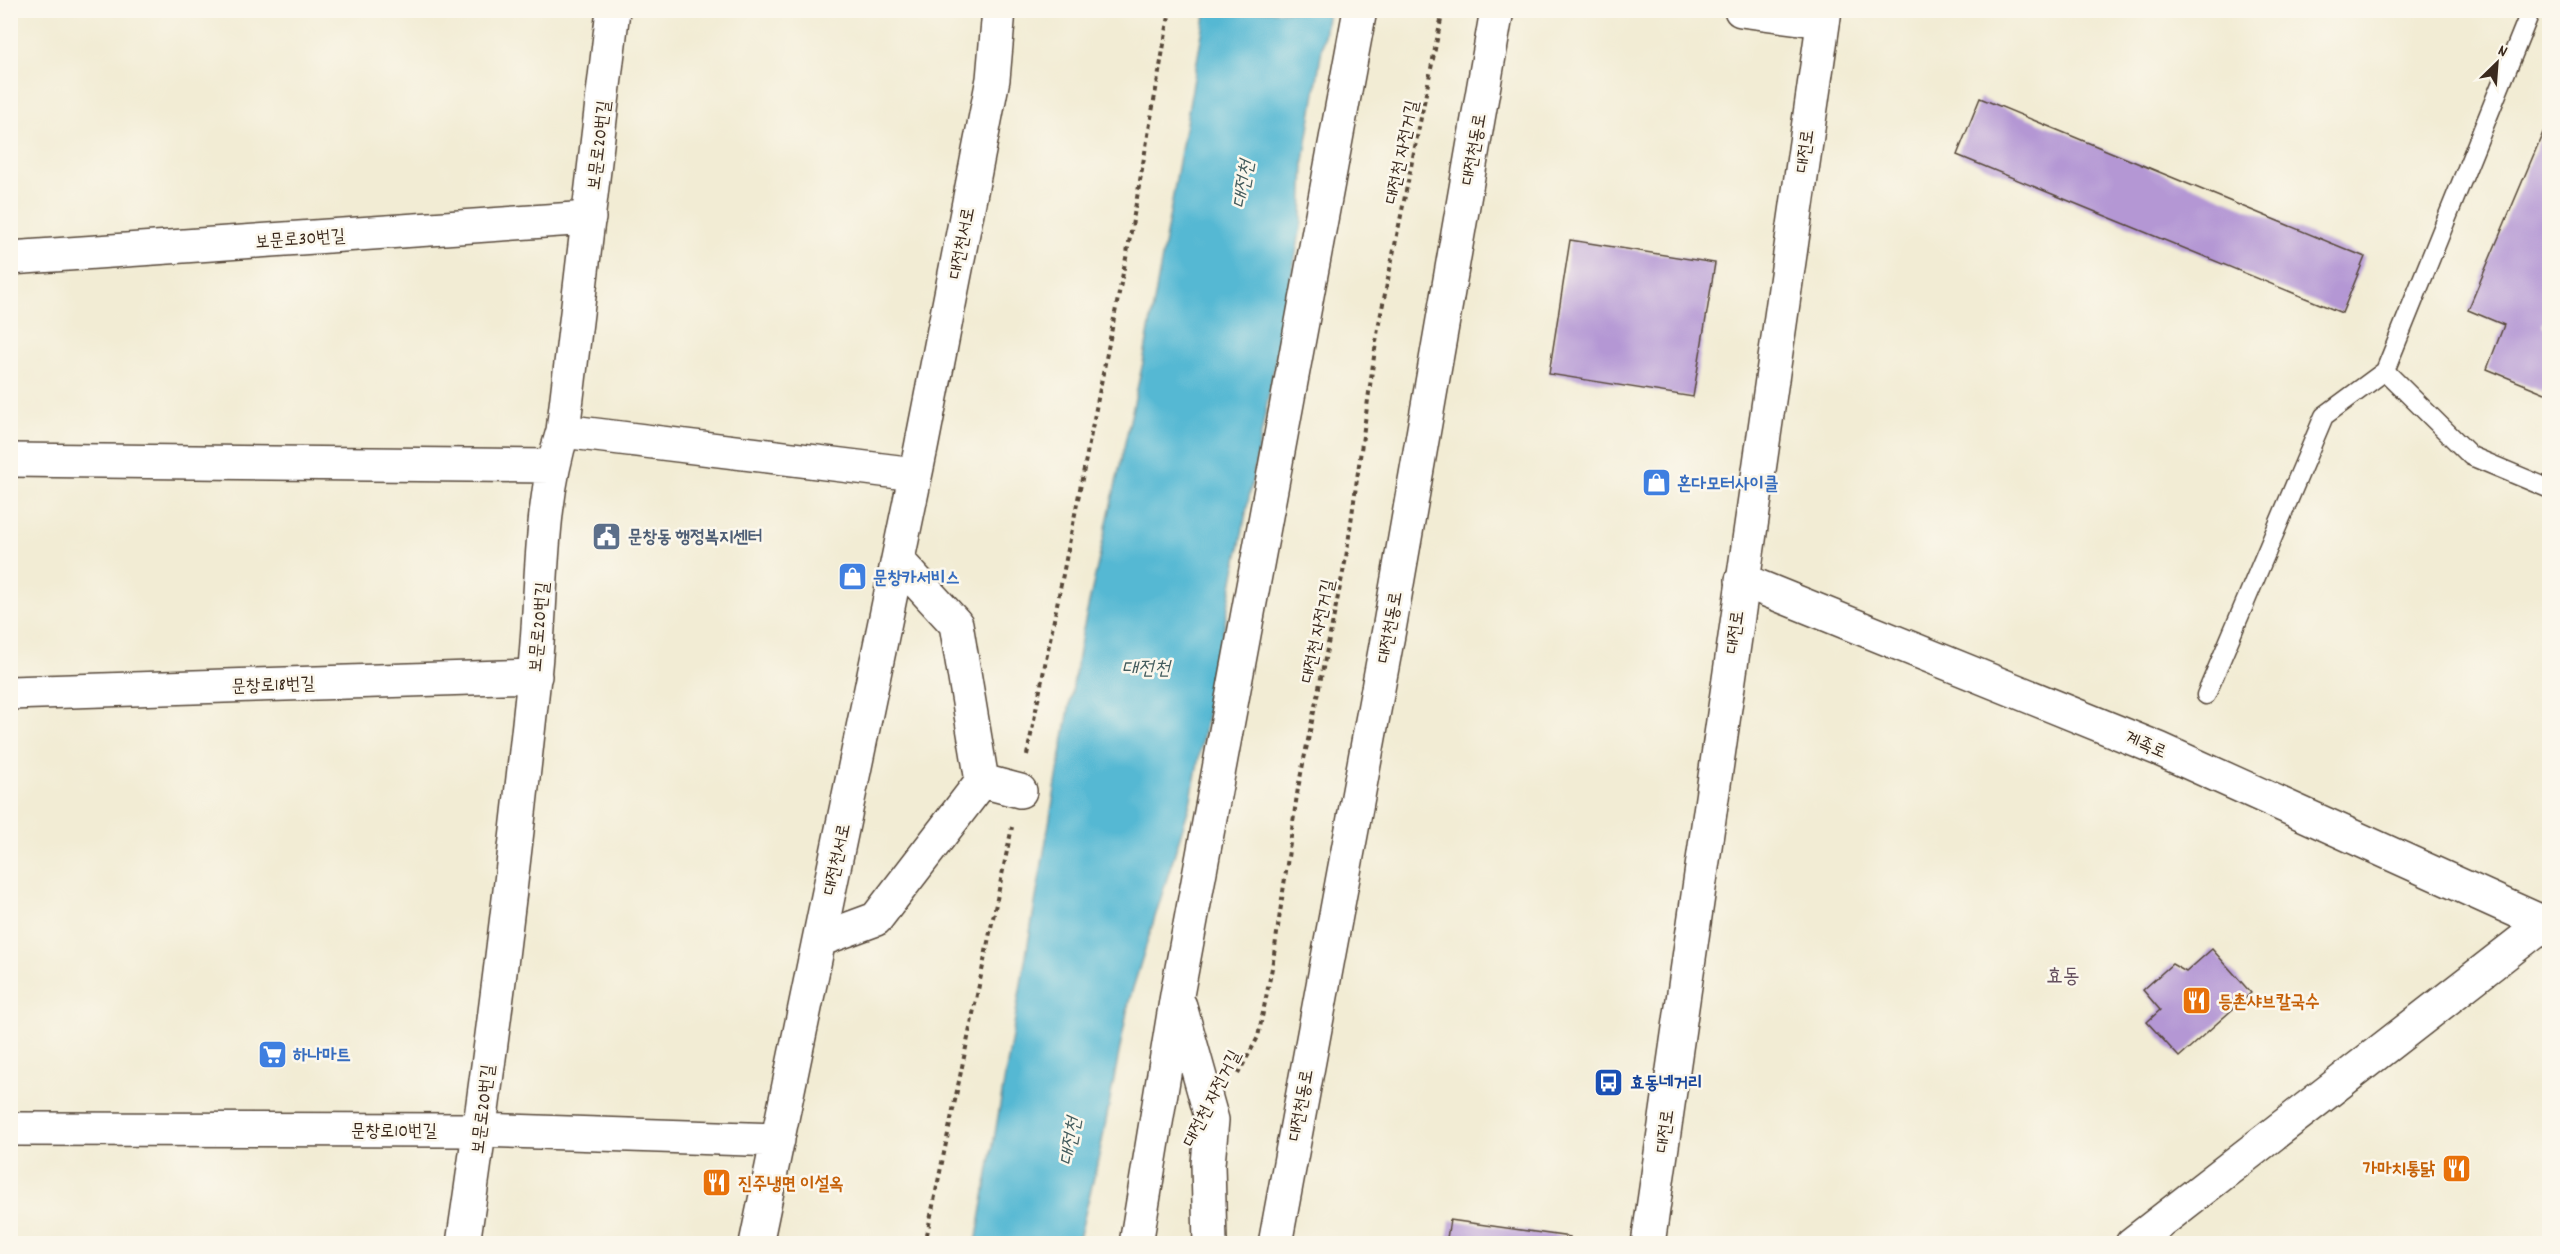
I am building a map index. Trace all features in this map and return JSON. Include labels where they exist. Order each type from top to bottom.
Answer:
[{"type":"street","name":"보문로20번길","points":[[463,1244],[480,1130],[535,676],[551,466],[563,431],[614,10]]},
{"type":"street","name":"대전천서로","points":[[756,1244],[898,561],[993,79],[999,10]]},
{"type":"street","points":[[1136,1244],[1177,995],[1360,10]]},
{"type":"street","name":"대전천동로","points":[[1275,1244],[1385,647],[1497,10]]},
{"type":"street","name":"대전로","points":[[1648,1244],[1824,16],[1741,10]]},
{"type":"street","name":"보문로30번길","points":[[10,258],[589,218]]},
{"type":"street","points":[[563,431],[915,474]]},
{"type":"street","points":[[10,460],[551,466]]},
{"type":"street","points":[[819,940],[876,919],[982,781],[956,624],[898,561]]},
{"type":"street","name":"계족로","points":[[1742,580],[2159,749],[2548,924],[2138,1242]]},
{"type":"street","name":"문창로18번길","points":[[10,693],[535,676]]},
{"type":"street","points":[[982,781],[1020,791]]},
{"type":"street","points":[[1177,995],[1212,1120],[1208,1164],[1210,1244]]},
{"type":"street","name":"문창로10번길","points":[[10,1129],[480,1130],[778,1140]]},
{"type":"lane","points":[[2206,695],[2324,416],[2385,371],[2531,10]]},
{"type":"lane","points":[[2385,371],[2471,456],[2550,489]]},
{"type":"path","points":[[926,1244],[1020,791],[1129,243],[1170,10]]},
{"type":"path","name":"대전천 자전거길","points":[[1212,1120],[1258,1037],[1263,1014],[1272,968],[1298,788],[1346,558],[1378,328],[1443,10]]},
{"type":"water","name":"대전천","points":[[1206,11],[1328,11],[1304,161],[1302,222],[1190,804],[1129,1001],[1100,1152],[1078,1243],[976,1243],[1082,634],[1144,358]]},
{"type":"building","points":[[1980,98],[2365,257],[2342,313],[1957,155]]},
{"type":"building","points":[[2550,116],[2550,308],[2542,326],[2550,330],[2550,395],[2487,369],[2504,325],[2468,310]]},
{"type":"building","points":[[1570,240],[1715,263],[1693,397],[1549,374]]},
{"type":"building","name":"등촌샤브칼국수","points":[[2212,949],[2251,993],[2179,1057],[2147,1022],[2160,1010],[2143,990],[2172,964],[2186,972]]},
{"type":"building","points":[[1450,1220],[1570,1237],[1569,1244],[1446,1244]]},
{"type":"place","name":"혼다모터사이클","points":[[1656,483]]},
{"type":"place","name":"문창동 행정복지센터","points":[[607,536]]},
{"type":"place","name":"문창카서비스","points":[[852,577]]},
{"type":"place","name":"등촌샤브칼국수","points":[[2197,1001]]},
{"type":"place","name":"하나마트","points":[[272,1054]]},
{"type":"place","name":"효동네거리","points":[[1609,1082]]},
{"type":"place","name":"가마치통닭","points":[[2456,1168]]},
{"type":"place","name":"진주냉면 이설옥","points":[[717,1183]]},
{"type":"district","name":"효동","points":[[2063,975]]}]
